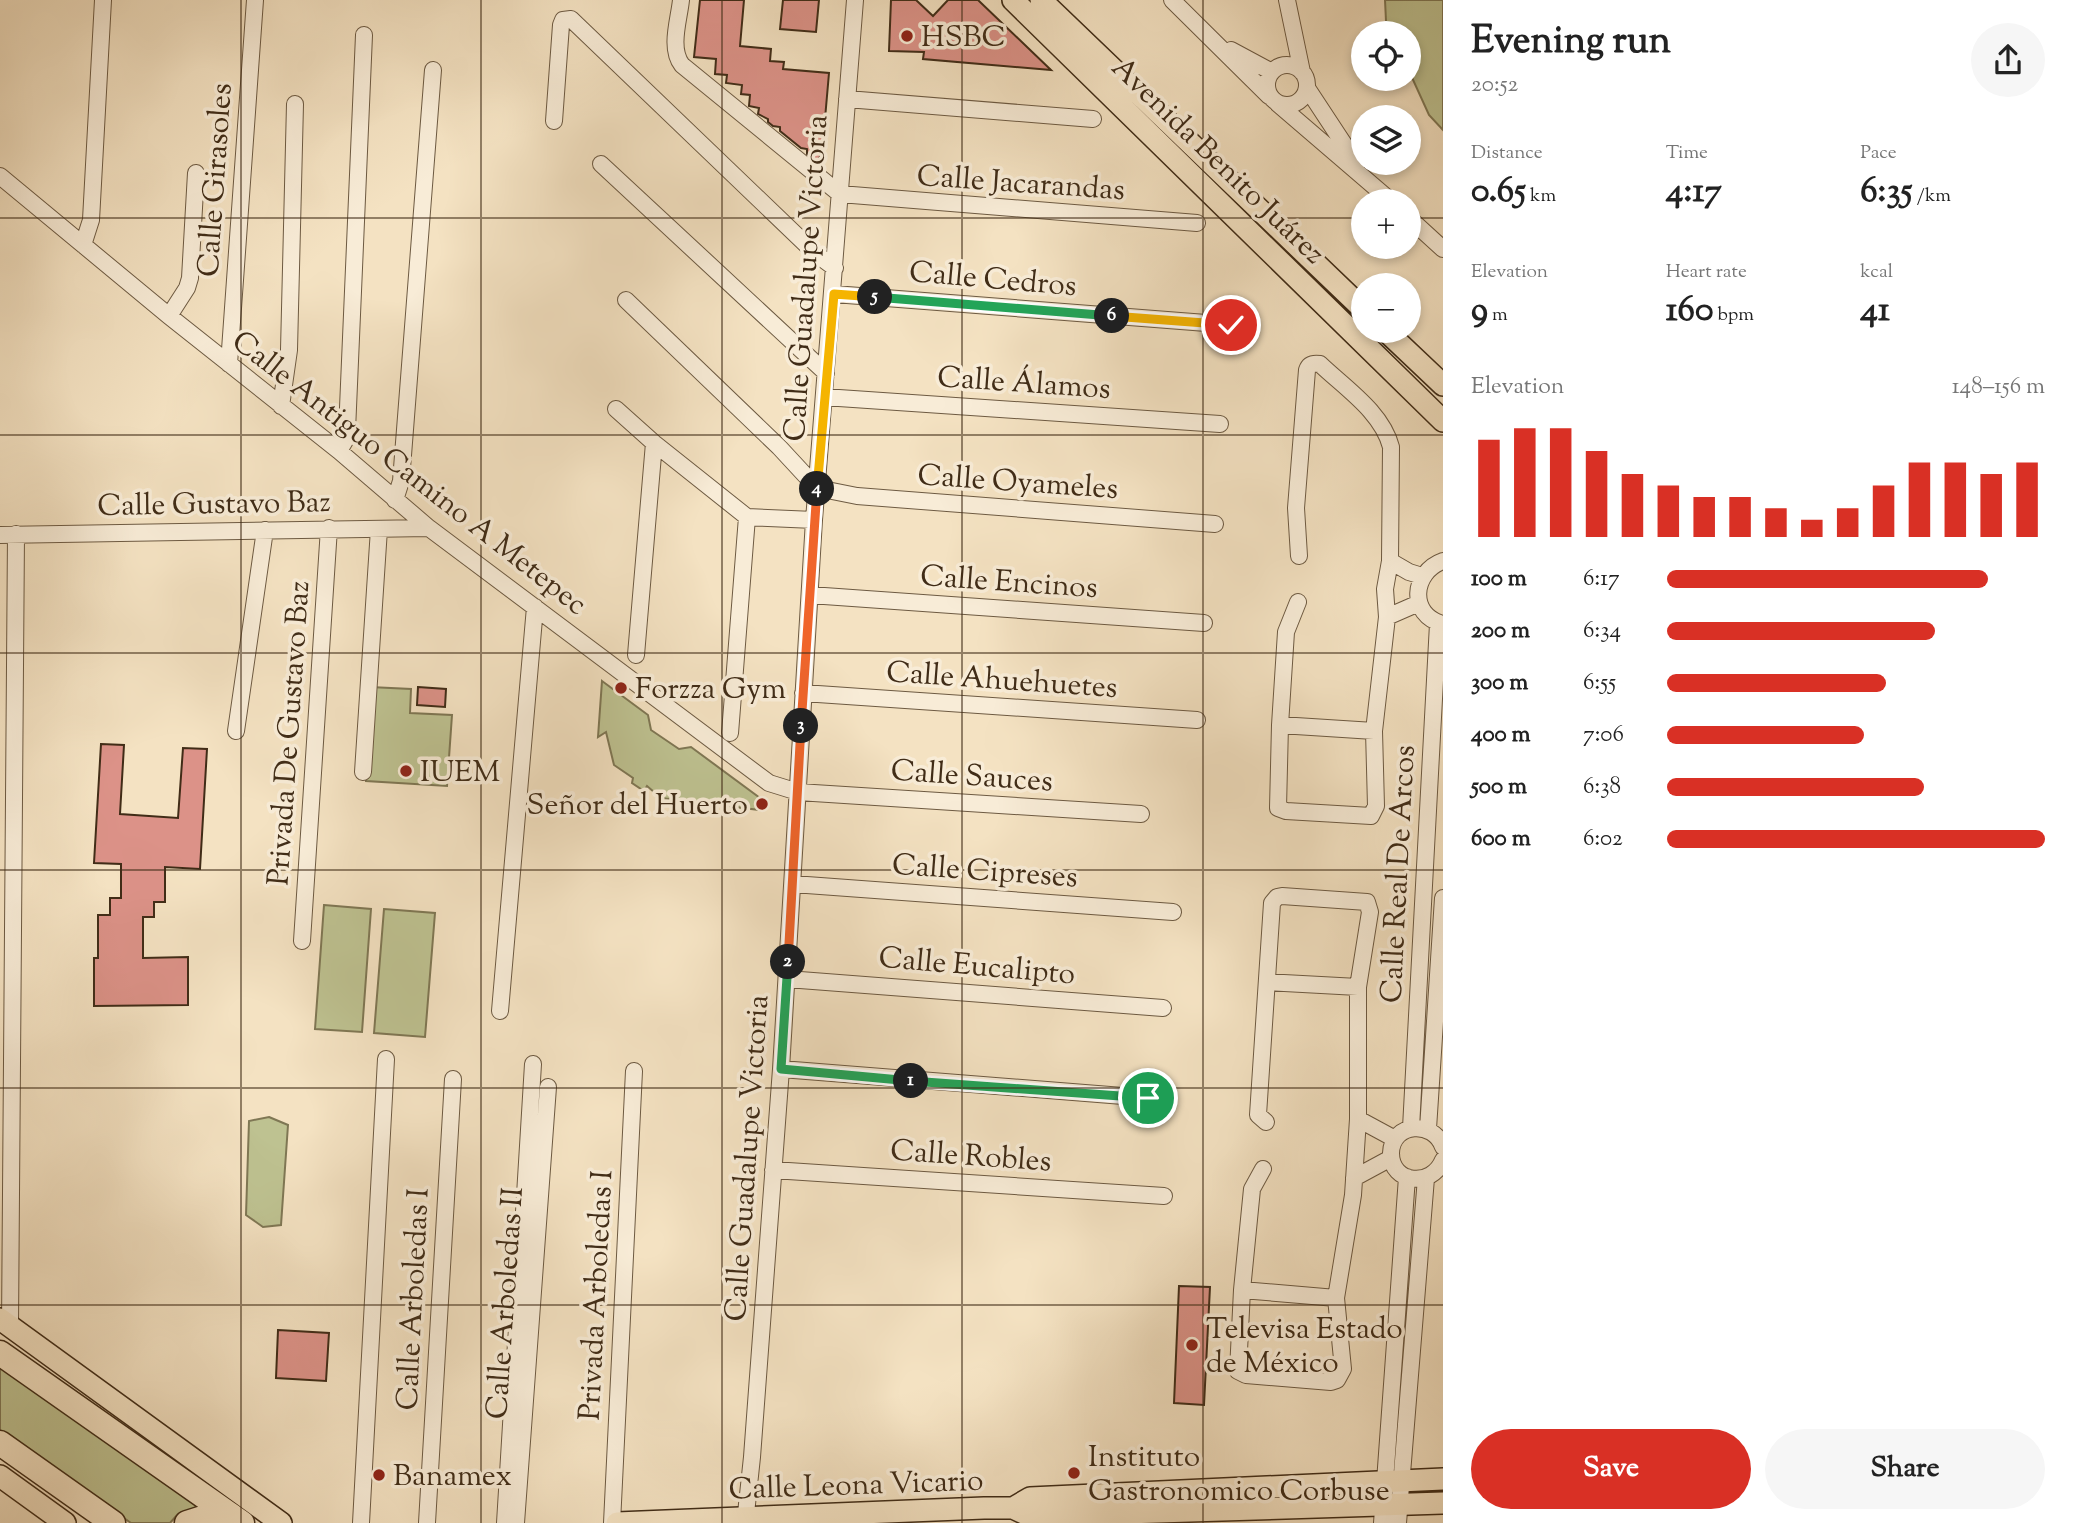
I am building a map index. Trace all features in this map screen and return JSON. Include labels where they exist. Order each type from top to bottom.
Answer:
[{"type":"highway","points":[[0,1353],[237,1519]]},
{"type":"highway","points":[[0,1443],[113,1523]]},
{"type":"highway","points":[[187,1523],[209,1516],[237,1519]]},
{"type":"main road","name":"Avenida Benito Juárez","points":[[1013,0],[1443,421]]},
{"type":"main road","name":"Avenida Benito Juárez","points":[[1041,0],[1351,297]]},
{"type":"main road","points":[[1399,343],[1443,385]]},
{"type":"main road","points":[[5,1323],[281,1523]]},
{"type":"main road","points":[[0,1476],[65,1523]]},
{"type":"main road","name":"Calle Leona Vicario","points":[[617,1523],[745,1521],[1013,1508],[1030,1498],[1443,1479]]},
{"type":"main road","name":"Calle Leona Vicario","points":[[1013,1508],[1030,1516],[1391,1514],[1443,1503]]},
{"type":"street","points":[[83,245],[91,220],[103,0]]},
{"type":"street","name":"Calle Girasoles","points":[[229,364],[255,0]]},
{"type":"street","points":[[681,0],[676,47],[682,65],[840,194]]},
{"type":"street","name":"Calle Guadalupe Victoria","points":[[745,1521],[781,1069],[814,520],[834,294],[855,0]]},
{"type":"street","points":[[1172,0],[1274,100],[1378,189]]},
{"type":"street","points":[[1274,100],[1266,83],[1277,68],[1287,5]]},
{"type":"street","points":[[1287,5],[1307,88],[1368,180]]},
{"type":"street","points":[[554,121],[561,25],[563,20],[571,19],[816,254],[835,268]]},
{"type":"street","points":[[339,451],[347,431],[364,35]]},
{"type":"street","points":[[1214,41],[1277,68],[1293,66],[1302,72]]},
{"type":"street","points":[[395,500],[401,481],[433,70]]},
{"type":"street","points":[[1274,100],[1293,105],[1305,96],[1307,88]]},
{"type":"street","points":[[847,99],[1093,119]]},
{"type":"street","points":[[281,405],[289,350],[295,104]]},
{"type":"street","points":[[601,164],[826,373]]},
{"type":"street","points":[[169,317],[190,278],[196,173]]},
{"type":"street","name":"Calle Antiguo Camino A Metepec","points":[[0,176],[169,317],[339,451],[429,528],[758,776],[779,788],[798,792]]},
{"type":"street","name":"Calle Jacarandas","points":[[840,194],[1197,223]]},
{"type":"street","points":[[1421,229],[1443,249]]},
{"type":"street","name":"Calle Cedros","points":[[834,294],[1231,325]]},
{"type":"street","points":[[625,300],[779,447],[817,488]]},
{"type":"street","points":[[1298,602],[1286,632],[1278,808],[1286,811],[1365,817],[1375,812],[1376,806],[1374,730],[1387,617],[1385,589],[1390,561],[1391,447],[1387,432],[1377,419],[1320,364],[1315,363],[1308,366],[1306,384],[1296,508],[1299,556]]},
{"type":"street","name":"Calle Álamos","points":[[824,397],[1220,424]]},
{"type":"street","points":[[616,410],[747,517],[814,520]]},
{"type":"street","points":[[636,655],[654,443]]},
{"type":"street","name":"Calle Oyameles","points":[[817,488],[857,496],[1214,524]]},
{"type":"street","points":[[730,733],[747,517]]},
{"type":"street","name":"Privada De Gustavo Baz","points":[[302,941],[329,528]]},
{"type":"street","name":"Calle Gustavo Baz","points":[[8,534],[429,528]]},
{"type":"street","points":[[363,772],[379,529]]},
{"type":"street","points":[[236,731],[265,530]]},
{"type":"street","points":[[5,1323],[8,534]]},
{"type":"street","points":[[1390,561],[1422,576]]},
{"type":"street","points":[[1441,624],[1430,619],[1419,603],[1417,594],[1422,576],[1428,569],[1443,561]]},
{"type":"street","name":"Calle Encinos","points":[[810,595],[1204,622]]},
{"type":"street","points":[[1387,617],[1419,603]]},
{"type":"street","points":[[500,1011],[535,607]]},
{"type":"street","name":"Calle Real De Arcos","points":[[1411,1128],[1441,624]]},
{"type":"street","name":"Calle Ahuehuetes","points":[[803,694],[1197,720]]},
{"type":"street","points":[[1280,725],[1374,730]]},
{"type":"street","name":"Calle Sauces","points":[[798,792],[1141,814]]},
{"type":"street","name":"Calle Cipreses","points":[[793,884],[1173,912]]},
{"type":"street","points":[[1263,1169],[1251,1189],[1236,1366],[1240,1374],[1246,1375],[1331,1382],[1337,1380],[1343,1369],[1336,1298],[1347,1240],[1358,1119],[1357,988],[1370,912],[1370,905],[1361,900],[1282,895],[1272,903],[1258,1115],[1266,1122]]},
{"type":"street","name":"Calle Real De Arcos","points":[[1428,1129],[1443,898]]},
{"type":"street","name":"Calle Eucalipto","points":[[787,979],[1163,1008]]},
{"type":"street","points":[[1267,982],[1357,988]]},
{"type":"street","points":[[361,1523],[386,1059]]},
{"type":"street","points":[[505,1523],[533,1064]]},
{"type":"street","points":[[781,1069],[815,1074],[1148,1098]]},
{"type":"street","name":"Privada Arboledas I","points":[[612,1523],[634,1071]]},
{"type":"street","name":"Calle Arboledas I","points":[[427,1523],[453,1079]]},
{"type":"street","name":"Calle Arboledas II","points":[[516,1523],[548,1087]]},
{"type":"street","points":[[1358,1119],[1395,1139]]},
{"type":"street","points":[[1443,1145],[1428,1129],[1411,1128],[1395,1139],[1391,1158],[1394,1166],[1407,1177],[1426,1178],[1434,1174],[1443,1160]]},
{"type":"street","points":[[1354,1178],[1391,1158]]},
{"type":"street","name":"Calle Robles","points":[[773,1170],[1164,1196]]},
{"type":"street","points":[[1394,1481],[1407,1177]]},
{"type":"street","points":[[1391,1514],[1426,1178]]},
{"type":"street","points":[[1241,1290],[1336,1298]]},
{"type":"green space","points":[[1385,0],[1443,0],[1443,130],[1429,115],[1418,91],[1421,91],[1421,21],[1386,21]]},
{"type":"green space","points":[[602,681],[648,715],[651,730],[679,749],[691,747],[760,798],[760,810],[661,798],[647,786],[644,791],[632,783],[633,778],[614,765],[606,732],[598,737]]},
{"type":"green space","points":[[370,687],[411,689],[410,713],[452,715],[447,786],[366,781]]},
{"type":"green space","points":[[324,905],[371,909],[362,1032],[315,1029]]},
{"type":"green space","points":[[384,909],[435,913],[425,1037],[374,1033]]},
{"type":"green space","points":[[269,1117],[288,1125],[281,1225],[263,1227],[246,1215],[249,1121]]},
{"type":"green space","points":[[0,1364],[205,1507],[178,1514],[170,1523],[131,1523],[0,1430]]},
{"type":"building","points":[[700,0],[744,0],[740,46],[771,49],[770,61],[784,62],[783,69],[829,73],[822,153],[817,162],[807,154],[807,149],[801,148],[780,131],[780,127],[773,126],[768,119],[758,114],[759,108],[749,106],[750,95],[741,94],[742,85],[726,83],[727,75],[715,74],[716,59],[694,57]]},
{"type":"building","points":[[783,0],[819,0],[816,32],[780,29]]},
{"type":"building","points":[[891,0],[916,0],[933,16],[948,0],[978,0],[1051,70],[923,59],[924,52],[889,51]]},
{"type":"building","points":[[418,687],[446,689],[445,707],[417,705]]},
{"type":"building","points":[[101,744],[124,745],[120,814],[178,818],[183,748],[207,749],[200,869],[165,867],[165,902],[154,902],[154,917],[143,917],[143,958],[188,957],[188,1005],[94,1006],[94,958],[98,958],[98,915],[110,915],[110,898],[121,898],[121,864],[94,863]]},
{"type":"building","name":"Televisa Estado de México","points":[[1179,1286],[1210,1287],[1204,1405],[1174,1403]]},
{"type":"building","points":[[278,1330],[329,1333],[326,1381],[276,1378]]},
{"type":"place","name":"HSBC","points":[[907,36]]},
{"type":"place","name":"Forzza Gym","points":[[621,688]]},
{"type":"place","name":"IUEM","points":[[406,771]]},
{"type":"place","name":"Señor del Huerto","points":[[762,804]]},
{"type":"place","name":"Televisa Estado de México","points":[[1192,1345]]},
{"type":"place","name":"Instituto Gastronomico Corbuse","points":[[1074,1473]]},
{"type":"place","name":"Banamex","points":[[379,1475]]},
{"type":"route","points":[[1148,1098],[815,1074],[781,1069],[814,520],[834,294],[1231,325]]}]
